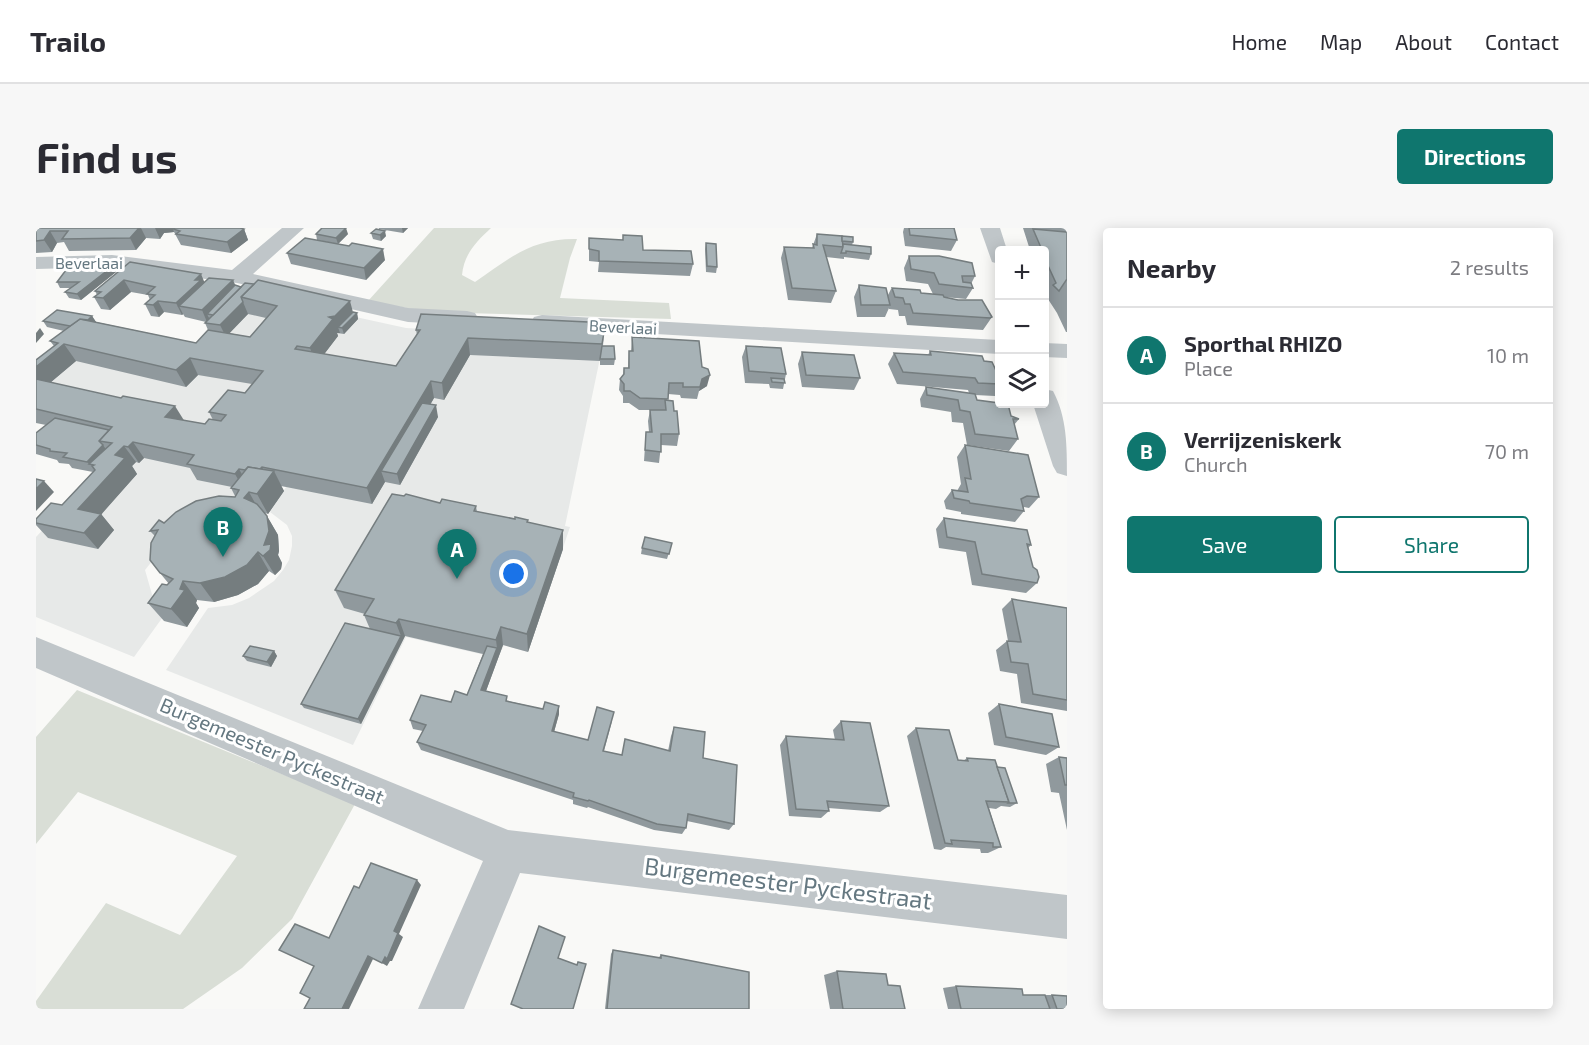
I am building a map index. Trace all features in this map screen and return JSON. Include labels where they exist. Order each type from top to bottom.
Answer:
[{"type":"street","points":[[237,276],[294,228]]},
{"type":"street","points":[[990,228],[995,246]]},
{"type":"street","name":"Beverlaai","points":[[36,263],[112,261],[237,276],[408,315],[491,319]]},
{"type":"street","name":"Beverlaai","points":[[526,321],[995,347]]},
{"type":"street","points":[[1049,350],[1067,351]]},
{"type":"street","points":[[1048,408],[1067,466]]},
{"type":"street","name":"Burgemeester Pyckestraat","points":[[36,651],[508,851],[1067,917]]},
{"type":"street","points":[[441,1009],[508,851]]},
{"type":"shaded area","points":[[434,228],[491,228],[480,238],[465,261],[462,275],[475,282],[522,251],[547,242],[577,239],[560,298],[669,303],[671,319],[429,312],[368,301]]},
{"type":"shaded area","points":[[264,297],[406,328],[604,339],[565,526],[570,527],[528,652],[504,645],[498,658],[406,637],[353,745],[166,670],[208,608],[232,605],[249,598],[274,581],[283,570],[289,560],[292,536],[287,525],[270,512],[286,487],[270,483],[238,499],[193,510],[145,570],[153,598],[173,603],[134,657],[36,617],[36,537],[111,457],[36,378],[83,333],[204,359]]},
{"type":"shaded area","points":[[77,690],[355,804],[292,919],[242,968],[183,1009],[36,1009],[36,1001],[106,903],[180,935],[237,856],[78,792],[36,844],[36,737]]},
{"type":"building","points":[[36,228],[139,228],[130,238],[62,239],[68,231],[50,231],[44,240],[36,241]]},
{"type":"building","points":[[174,228],[244,229],[227,242],[176,234],[180,231]]},
{"type":"building","points":[[322,228],[346,228],[336,238],[316,234]]},
{"type":"building","points":[[909,228],[954,228],[957,240],[910,235]]},
{"type":"building","points":[[376,229],[385,231],[380,235],[371,233]]},
{"type":"building","points":[[1033,229],[1067,233],[1067,279],[1059,291],[1053,285],[1056,283],[1049,268],[1049,246],[1040,246]]},
{"type":"building","points":[[817,234],[842,236],[843,247],[823,245],[836,291],[792,288],[784,247],[814,248],[813,244],[817,245]]},
{"type":"building","points":[[623,235],[642,236],[643,250],[691,251],[693,264],[599,261],[599,251],[589,249],[589,238],[623,240]]},
{"type":"building","points":[[842,236],[853,237],[853,242],[842,241]]},
{"type":"building","points":[[305,238],[383,249],[364,268],[287,253]]},
{"type":"building","points":[[706,243],[716,244],[717,267],[707,266]]},
{"type":"building","points":[[843,244],[871,247],[871,254],[846,251],[846,253],[841,253]]},
{"type":"building","points":[[909,256],[939,256],[972,263],[975,276],[962,276],[963,282],[971,283],[973,288],[939,284],[934,273],[911,269]]},
{"type":"building","points":[[130,262],[201,274],[195,280],[201,280],[176,303],[158,301],[153,305],[145,304],[155,295],[147,294],[155,287],[124,280],[103,298],[94,297],[101,292],[95,291]]},
{"type":"building","points":[[69,266],[113,266],[77,294],[65,292],[79,282],[57,282]]},
{"type":"building","points":[[209,278],[233,280],[202,310],[179,306]]},
{"type":"building","points":[[258,280],[350,301],[335,316],[329,317],[333,319],[310,348],[297,346],[295,349],[396,366],[420,330],[416,330],[421,314],[588,322],[588,331],[604,332],[602,344],[468,338],[442,383],[431,381],[367,488],[262,467],[260,469],[248,467],[245,470],[239,469],[235,474],[187,464],[194,455],[133,442],[128,447],[124,446],[115,455],[125,458],[78,509],[101,514],[84,533],[36,523],[36,519],[51,503],[62,505],[95,470],[92,466],[94,465],[89,464],[112,443],[99,441],[112,427],[36,409],[36,379],[121,398],[123,396],[175,406],[165,417],[205,424],[209,419],[221,421],[226,415],[209,412],[228,390],[245,393],[263,371],[190,358],[176,370],[64,344],[36,367],[36,360],[58,343],[50,341],[80,319],[196,343],[208,330],[250,337],[277,306],[241,297]]},
{"type":"building","points":[[245,283],[254,284],[241,297],[243,302],[220,325],[205,323]]},
{"type":"building","points":[[235,285],[241,287],[213,315],[207,314]]},
{"type":"building","points":[[859,285],[886,288],[890,305],[861,305]]},
{"type":"building","points":[[892,288],[920,290],[921,293],[943,295],[958,300],[982,300],[992,317],[913,313],[910,304],[905,304],[903,298],[895,297]]},
{"type":"building","points":[[57,310],[92,316],[88,320],[80,319],[70,326],[43,321]]},
{"type":"building","points":[[353,312],[357,313],[342,328],[338,327]]},
{"type":"building","points":[[632,337],[699,341],[702,367],[708,369],[710,375],[702,379],[700,387],[683,387],[683,383],[669,383],[668,399],[640,398],[630,391],[624,391],[624,384],[620,379],[624,374],[624,368],[629,368],[629,351],[633,351]]},
{"type":"building","points":[[602,346],[614,346],[615,359],[600,359]]},
{"type":"building","points":[[746,346],[781,348],[786,374],[749,371]]},
{"type":"building","points":[[930,351],[982,356],[984,361],[992,362],[995,368],[995,384],[978,383],[975,378],[903,372],[894,353],[931,355]]},
{"type":"building","points":[[802,352],[854,355],[860,378],[806,375]]},
{"type":"building","points":[[771,378],[784,379],[785,383],[772,382]]},
{"type":"building","points":[[926,387],[975,394],[977,400],[995,402],[995,408],[1009,408],[1011,416],[1019,419],[1013,419],[1018,439],[975,434],[970,412],[960,410],[958,400],[927,395]]},
{"type":"building","points":[[665,400],[673,401],[674,411],[677,411],[679,434],[661,434],[661,452],[645,450],[646,432],[652,432],[650,410],[666,410]]},
{"type":"building","points":[[422,403],[436,405],[397,474],[381,471]]},
{"type":"building","points":[[55,418],[109,430],[99,441],[103,445],[87,462],[63,457],[67,453],[50,451],[50,449],[36,445],[36,433]]},
{"type":"building","points":[[965,445],[1028,455],[1039,497],[1027,496],[1021,499],[1024,511],[970,503],[954,498],[952,490],[968,492],[965,478],[971,479]]},
{"type":"building","points":[[248,467],[274,471],[257,494],[249,492],[244,498],[257,504],[267,516],[269,531],[264,545],[271,544],[270,550],[263,556],[258,552],[247,565],[225,577],[200,583],[183,581],[180,589],[185,590],[171,609],[148,603],[162,584],[167,585],[173,579],[160,573],[150,560],[151,543],[158,530],[150,531],[159,520],[164,523],[176,512],[196,501],[219,496],[235,497],[239,490],[231,488]]},
{"type":"building","points":[[36,479],[44,481],[36,489]]},
{"type":"building","points":[[392,494],[404,496],[406,494],[440,503],[442,499],[476,506],[474,511],[515,519],[515,517],[563,530],[527,634],[501,627],[496,640],[399,619],[396,623],[364,615],[374,599],[335,590]]},
{"type":"building","points":[[944,518],[1027,530],[1031,545],[1027,544],[1033,567],[1037,570],[1039,577],[1037,583],[982,574],[975,542],[947,537]]},
{"type":"building","points":[[645,537],[672,543],[669,554],[642,548]]},
{"type":"building","points":[[1012,599],[1067,608],[1067,700],[1033,694],[1028,664],[1011,662],[1007,641],[1021,642]]},
{"type":"building","points":[[345,623],[401,636],[358,719],[301,704]]},
{"type":"building","points":[[250,646],[274,651],[267,662],[243,656]]},
{"type":"building","points":[[487,646],[497,648],[481,690],[507,696],[506,701],[543,709],[545,702],[559,706],[552,731],[588,740],[597,707],[614,712],[603,751],[622,755],[625,739],[670,751],[674,727],[705,732],[703,758],[737,765],[734,824],[688,814],[686,828],[657,824],[589,800],[573,797],[574,793],[417,742],[426,725],[410,720],[421,695],[451,702],[455,691],[467,695]]},
{"type":"building","points":[[999,704],[1052,714],[1059,747],[1006,737]]},
{"type":"building","points":[[841,721],[870,723],[889,806],[827,801],[829,811],[796,809],[786,736],[844,740]]},
{"type":"building","points":[[916,728],[949,730],[958,760],[968,761],[967,758],[995,760],[1009,802],[986,801],[1001,847],[993,847],[993,843],[951,840],[952,844],[945,843]]},
{"type":"building","points":[[1059,757],[1067,758],[1067,785],[1065,785]]},
{"type":"building","points":[[997,767],[1005,768],[1017,803],[1008,803]]},
{"type":"building","points":[[371,863],[417,880],[394,931],[398,933],[387,959],[385,957],[382,963],[368,956],[342,1009],[304,1009],[310,998],[300,993],[314,966],[279,950],[295,924],[329,938],[354,886],[359,888]]},
{"type":"building","points":[[539,926],[565,937],[558,958],[577,965],[578,962],[586,964],[573,1009],[523,1009],[511,1004]]},
{"type":"building","points":[[613,950],[661,958],[661,955],[749,972],[749,1009],[607,1009]]},
{"type":"building","points":[[837,971],[886,974],[888,985],[900,986],[905,1009],[843,1009]]},
{"type":"building","points":[[956,986],[1022,989],[1023,995],[1045,995],[1050,1009],[961,1009]]},
{"type":"building","points":[[1052,995],[1067,996],[1067,1009],[1057,1009]]},
{"type":"place","name":"Verrijzeniskerk","points":[[223,557]]},
{"type":"place","name":"Sporthal RHIZO","points":[[457,579]]}]
